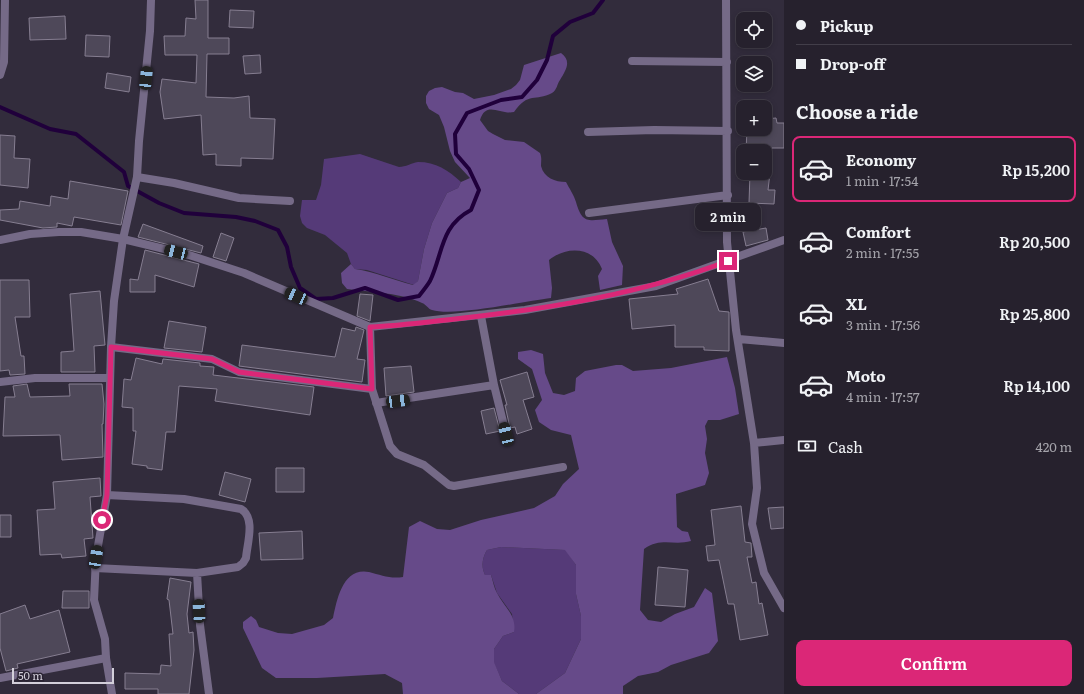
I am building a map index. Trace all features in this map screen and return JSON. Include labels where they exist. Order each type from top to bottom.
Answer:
[{"type":"street","points":[[0,75],[4,62],[5,0]]},
{"type":"street","points":[[112,694],[106,658],[105,639],[94,600],[95,568],[99,532],[107,495],[111,347],[114,301],[123,239],[137,177],[139,141],[150,31],[151,0]]},
{"type":"street","points":[[726,0],[728,261],[754,443],[757,488],[752,524],[764,573],[784,608]]},
{"type":"street","points":[[632,61],[727,62]]},
{"type":"street","points":[[588,132],[728,131]]},
{"type":"street","points":[[137,177],[174,183],[239,198],[290,201]]},
{"type":"street","points":[[589,213],[728,195]]},
{"type":"street","points":[[0,240],[30,234],[60,232],[81,232],[123,239],[190,255],[244,273],[370,327],[525,310],[656,286],[784,240]]},
{"type":"street","points":[[481,316],[494,385],[506,434]]},
{"type":"street","points":[[370,327],[372,389],[392,449],[398,454],[424,464],[451,486],[563,467]]},
{"type":"street","points":[[739,338],[784,343]]},
{"type":"street","points":[[111,347],[212,359],[239,372],[372,389]]},
{"type":"street","points":[[0,382],[35,378],[110,378]]},
{"type":"street","points":[[376,403],[494,385]]},
{"type":"street","points":[[754,443],[784,440]]},
{"type":"street","points":[[95,568],[197,573],[238,566],[244,562],[250,524],[245,511],[241,509],[184,499],[107,495]]},
{"type":"street","points":[[197,573],[200,625],[209,694]]},
{"type":"street","points":[[0,678],[106,658]]},
{"type":"shaded area","points":[[561,53],[566,59],[567,66],[554,92],[546,96],[524,101],[514,112],[490,109],[483,114],[480,120],[488,131],[493,134],[505,140],[524,142],[540,153],[542,170],[547,176],[554,180],[566,182],[583,217],[590,220],[607,219],[612,242],[623,266],[622,285],[600,290],[598,276],[602,269],[598,261],[586,252],[571,251],[563,252],[549,260],[552,288],[551,298],[490,308],[442,312],[431,309],[405,297],[386,293],[347,289],[342,283],[341,273],[351,264],[355,269],[413,285],[418,281],[424,249],[432,223],[447,193],[458,188],[461,182],[470,178],[455,162],[439,115],[429,109],[426,103],[426,96],[429,91],[442,87],[455,92],[463,93],[474,99],[494,95],[511,89],[516,85],[520,80],[524,65]]},
{"type":"shaded area","points":[[360,154],[399,167],[418,162],[430,163],[446,170],[461,182],[458,188],[447,193],[432,223],[424,249],[418,281],[414,285],[367,270],[355,269],[351,264],[347,253],[325,235],[307,228],[302,223],[300,216],[302,200],[316,200],[321,185],[324,159]]},
{"type":"shaded area","points":[[531,350],[543,354],[545,373],[553,393],[564,395],[575,391],[576,378],[585,371],[616,365],[622,365],[633,371],[671,368],[727,357],[735,388],[739,414],[720,420],[708,420],[705,426],[707,439],[705,453],[709,473],[705,485],[676,494],[677,527],[682,531],[688,532],[691,541],[679,543],[656,543],[644,549],[640,610],[648,620],[661,622],[675,614],[694,607],[705,588],[712,593],[718,641],[709,653],[671,665],[658,672],[638,676],[623,686],[623,694],[536,694],[565,673],[581,639],[581,616],[576,594],[576,565],[565,550],[501,547],[487,550],[483,559],[483,569],[485,575],[491,575],[496,591],[512,616],[514,621],[514,632],[503,636],[494,649],[494,662],[502,681],[519,694],[403,694],[402,683],[385,674],[317,678],[276,678],[262,668],[243,628],[243,622],[251,616],[256,620],[259,627],[278,633],[292,634],[324,625],[333,618],[339,594],[347,579],[353,574],[369,572],[390,577],[403,577],[409,527],[420,521],[437,529],[450,530],[481,520],[534,508],[555,496],[563,484],[579,469],[571,435],[551,430],[539,422],[535,410],[542,400],[532,369],[518,359],[518,352]]},
{"type":"shaded area","points":[[501,547],[566,550],[576,565],[576,594],[581,616],[581,639],[565,673],[536,694],[519,694],[502,681],[494,663],[494,649],[503,636],[514,632],[512,614],[497,593],[491,575],[485,575],[483,569],[483,559],[487,550]]},
{"type":"building","points":[[195,0],[208,0],[208,38],[229,38],[229,54],[207,54],[206,97],[234,98],[249,96],[250,118],[275,119],[273,159],[241,158],[241,166],[216,165],[216,154],[203,155],[201,115],[164,119],[160,92],[162,79],[196,83],[197,55],[165,55],[164,36],[185,36],[186,18],[196,19]]},
{"type":"building","points":[[230,10],[254,11],[253,28],[229,27]]},
{"type":"building","points":[[65,16],[66,39],[30,40],[29,18]]},
{"type":"building","points":[[86,35],[110,36],[109,57],[85,56]]},
{"type":"building","points":[[260,55],[261,73],[245,74],[243,56]]},
{"type":"building","points":[[107,73],[131,77],[129,92],[105,88]]},
{"type":"building","points":[[772,118],[776,118],[777,123],[784,123],[784,148],[772,148],[772,144],[746,144],[747,136],[772,136]]},
{"type":"building","points":[[0,135],[15,136],[14,158],[30,159],[28,188],[0,185]]},
{"type":"building","points":[[750,180],[769,180],[768,190],[775,190],[774,204],[749,203]]},
{"type":"building","points":[[70,181],[128,191],[121,225],[74,217],[72,226],[57,223],[57,227],[43,228],[0,220],[0,210],[19,209],[20,201],[50,206],[51,196],[68,199]]},
{"type":"building","points":[[143,224],[203,246],[201,253],[138,237]]},
{"type":"building","points":[[766,228],[768,240],[746,246],[743,232]]},
{"type":"building","points":[[221,233],[234,238],[226,261],[213,257]]},
{"type":"building","points":[[145,250],[199,264],[194,287],[155,275],[155,292],[130,292],[130,279],[138,280]]},
{"type":"building","points":[[708,279],[719,311],[729,312],[729,351],[704,350],[704,347],[675,347],[675,325],[632,329],[629,299],[678,294],[676,289]]},
{"type":"building","points":[[0,280],[29,280],[30,317],[15,317],[21,356],[24,356],[25,374],[10,375],[9,370],[0,371]]},
{"type":"building","points":[[100,291],[105,345],[94,346],[95,372],[61,372],[61,352],[74,351],[70,294]]},
{"type":"building","points":[[360,294],[373,295],[370,321],[357,316]]},
{"type":"building","points":[[169,321],[206,327],[202,352],[164,348]]},
{"type":"building","points":[[356,327],[364,330],[357,359],[365,360],[362,382],[239,366],[242,345],[335,357],[342,328],[355,331]]},
{"type":"building","points":[[136,358],[162,364],[163,359],[200,363],[200,366],[214,367],[213,375],[314,387],[310,415],[215,401],[217,389],[179,386],[175,432],[166,432],[162,470],[132,464],[136,431],[133,431],[133,408],[122,407],[124,379],[131,380]]},
{"type":"building","points":[[411,366],[414,392],[386,396],[384,368]]},
{"type":"building","points":[[527,372],[534,397],[523,400],[532,429],[517,434],[515,427],[510,428],[505,405],[507,405],[500,380]]},
{"type":"building","points":[[27,384],[30,397],[70,396],[69,384],[102,384],[104,404],[102,424],[103,457],[62,460],[60,435],[3,436],[5,397],[15,397],[13,386]]},
{"type":"building","points":[[494,408],[500,431],[486,434],[481,411]]},
{"type":"building","points":[[276,468],[304,468],[304,492],[276,492]]},
{"type":"building","points":[[225,472],[251,479],[245,502],[219,495]]},
{"type":"building","points":[[100,478],[101,496],[90,497],[93,538],[84,539],[86,556],[62,558],[61,554],[40,555],[37,510],[55,509],[53,482]]},
{"type":"building","points":[[741,506],[745,542],[751,543],[752,557],[747,557],[752,583],[756,582],[759,604],[762,603],[768,635],[740,640],[734,604],[728,604],[719,560],[708,561],[706,546],[715,545],[711,510]]},
{"type":"building","points":[[784,507],[784,528],[771,529],[768,508]]},
{"type":"building","points":[[0,515],[11,515],[11,537],[0,537]]},
{"type":"building","points":[[302,531],[303,559],[261,560],[259,533]]},
{"type":"building","points":[[658,567],[688,570],[685,607],[655,605]]},
{"type":"building","points":[[170,578],[191,582],[187,614],[189,633],[193,632],[194,650],[189,694],[158,694],[158,689],[125,689],[125,673],[160,674],[161,665],[171,666],[169,634],[173,634],[169,600],[167,599]]},
{"type":"building","points":[[63,591],[89,591],[89,608],[62,608]]},
{"type":"building","points":[[25,605],[30,619],[59,610],[70,652],[17,664],[18,668],[6,671],[0,648],[0,614]]},
{"type":"waterway","points":[[0,107],[50,129],[76,134],[124,172],[128,186],[159,203],[184,213],[236,217],[255,221],[278,230],[287,247],[291,267],[300,288],[316,299],[333,298],[365,288],[398,300],[419,296],[426,287],[430,281],[448,232],[453,224],[471,210],[479,190],[469,169],[456,154],[455,134],[467,113],[501,100],[522,97],[537,80],[547,60],[553,36],[570,22],[593,13],[603,0]]},
{"type":"route","points":[[102,520],[107,495],[111,347],[212,359],[221,362],[230,369],[239,372],[372,389],[370,327],[481,316],[575,301],[656,286],[728,261]]}]
